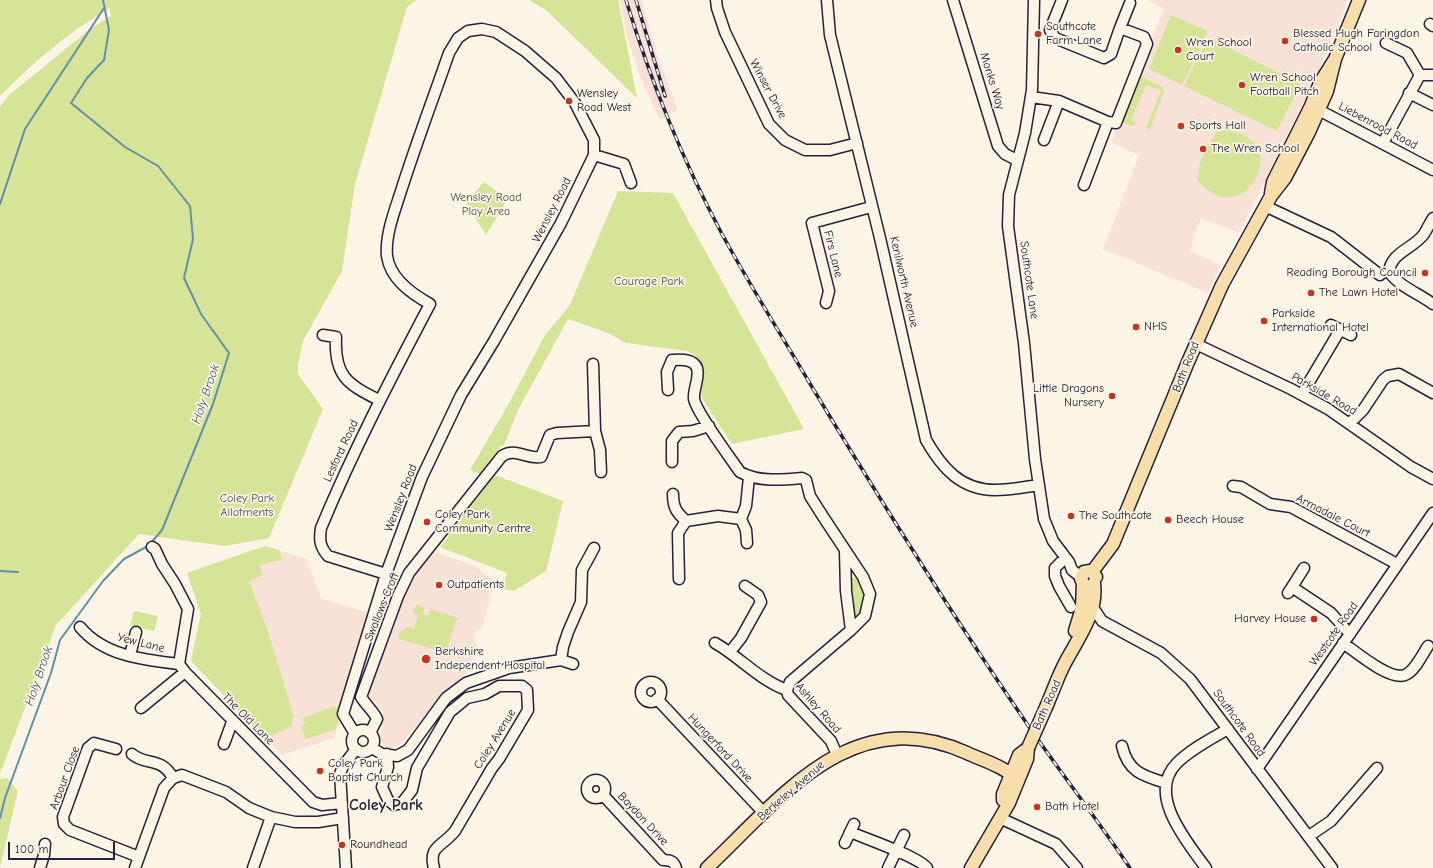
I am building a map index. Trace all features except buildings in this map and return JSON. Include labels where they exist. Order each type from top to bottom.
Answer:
[{"type":"main road","name":"Bath Road","points":[[971,868],[1008,803],[1012,777],[1047,705],[1065,662],[1082,608],[1089,577],[1113,544],[1222,285],[1268,201],[1273,182],[1315,108],[1320,83],[1335,59],[1359,0]]},
{"type":"main road","name":"Bath Road","points":[[1065,662],[1086,625],[1092,606],[1089,577]]},
{"type":"main road","name":"Berkeley Avenue","points":[[707,868],[812,770],[837,755],[875,742],[906,738],[941,744],[986,762],[1012,777]]},
{"type":"main road","points":[[986,762],[1008,760],[1024,754]]},
{"type":"street","name":"Winser Drive","points":[[716,0],[717,8],[725,32],[769,124],[785,140],[805,150],[830,150],[857,143]]},
{"type":"street","name":"Kenilworth Avenue","points":[[827,0],[830,35],[857,143],[871,207],[880,238],[926,440],[937,459],[950,473],[966,484],[978,488],[997,490],[1038,485]]},
{"type":"street","name":"Monks Way","points":[[953,0],[998,146],[1005,154],[1017,160]]},
{"type":"street","name":"Southcote Lane","points":[[1034,0],[1031,97],[1009,195],[1008,226],[1024,343],[1038,485],[1048,532],[1072,570],[1089,577]]},
{"type":"street","points":[[1062,0],[1050,30],[1054,38],[1104,58],[1111,54],[1130,3]]},
{"type":"street","points":[[1084,184],[1147,44],[1144,37],[1120,28]]},
{"type":"street","name":"Lesford Road","points":[[386,574],[328,556],[322,548],[319,537],[321,528],[345,470],[379,400],[430,304],[411,292],[396,277],[387,256],[388,237],[424,120],[449,53],[458,38],[468,31],[482,29],[496,32],[540,64],[556,78],[575,103],[594,140],[594,155]]},
{"type":"street","points":[[1386,43],[1406,53],[1420,75]]},
{"type":"street","points":[[1420,75],[1433,75]]},
{"type":"street","points":[[1383,143],[1420,75]]},
{"type":"street","points":[[1409,93],[1433,105]]},
{"type":"street","points":[[1031,97],[1059,101],[1112,123]]},
{"type":"street","points":[[1044,140],[1059,101]]},
{"type":"street","name":"Liebenrood Road","points":[[1315,108],[1433,170]]},
{"type":"street","points":[[594,155],[624,164],[631,183]]},
{"type":"street","name":"Wensley Road","points":[[355,734],[343,714],[386,574],[422,477],[461,395],[494,341],[558,229],[594,155]]},
{"type":"street","points":[[1268,201],[1351,247],[1380,275]]},
{"type":"street","name":"Firs Lane","points":[[826,303],[829,291],[812,223],[871,207]]},
{"type":"street","points":[[1433,218],[1424,235],[1400,253],[1390,264],[1389,272],[1396,282],[1420,294],[1433,304]]},
{"type":"street","points":[[1331,324],[1351,335]]},
{"type":"street","points":[[1302,394],[1340,330]]},
{"type":"street","points":[[323,336],[336,337],[335,355],[338,366],[346,380],[361,391],[379,400]]},
{"type":"street","name":"Parkside Road","points":[[1196,344],[1302,394],[1350,423],[1411,467],[1433,480]]},
{"type":"street","points":[[668,390],[667,372],[672,360],[685,360],[692,362],[696,367],[698,374],[694,398],[698,410],[740,472],[749,477],[783,480],[802,478],[806,480],[810,496],[845,552],[863,577],[870,594],[865,616],[851,630],[790,682],[787,690]]},
{"type":"street","points":[[592,364],[595,431],[600,450],[600,472]]},
{"type":"street","points":[[1350,423],[1363,410],[1383,380],[1388,376],[1399,374],[1433,393]]},
{"type":"street","points":[[672,462],[672,441],[679,432],[693,431],[710,426]]},
{"type":"street","name":"Swallows Croft","points":[[370,733],[377,719],[375,715],[366,707],[362,697],[398,596],[410,573],[502,456],[508,452],[516,452],[535,458],[541,458],[550,435],[557,433],[595,431]]},
{"type":"street","points":[[748,543],[746,530],[741,519],[746,506],[749,477]]},
{"type":"street","name":"Armadale Court","points":[[1233,486],[1241,487],[1270,504],[1291,507],[1398,564]]},
{"type":"street","points":[[673,494],[673,505],[677,513],[686,521]]},
{"type":"street","name":"Westcote Road","points":[[1257,769],[1433,513]]},
{"type":"street","points":[[679,579],[678,533],[686,521],[718,516],[741,519]]},
{"type":"street","points":[[141,708],[182,668],[188,609],[175,584],[162,564],[155,548],[152,547]]},
{"type":"street","points":[[561,660],[568,632],[587,589],[582,570],[594,548]]},
{"type":"street","points":[[845,552],[845,578],[851,630]]},
{"type":"street","points":[[1067,560],[1055,568],[1055,576],[1071,607]]},
{"type":"street","points":[[1304,568],[1290,590],[1332,613],[1344,630],[1350,634]]},
{"type":"street","points":[[845,578],[853,575],[863,577]]},
{"type":"street","points":[[730,652],[741,638],[761,602],[758,595],[745,586]]},
{"type":"street","name":"Southcote Road","points":[[1092,606],[1102,621],[1161,653],[1173,662],[1190,680],[1332,868]]},
{"type":"street","points":[[1086,625],[1090,622],[1102,621]]},
{"type":"street","name":"Yew Lane","points":[[80,627],[95,642],[116,652],[182,668]]},
{"type":"street","points":[[130,655],[136,632]]},
{"type":"street","name":"Ashley Road","points":[[714,643],[730,652],[754,672],[787,690],[788,695],[831,741],[837,755]]},
{"type":"street","points":[[1343,643],[1393,676],[1400,676],[1408,673],[1427,652]]},
{"type":"street","points":[[372,748],[397,756],[408,750],[446,698],[466,683],[509,668],[531,666],[561,660],[573,664]]},
{"type":"street","name":"The Old Lane","points":[[182,668],[232,722],[313,802],[322,805],[342,803]]},
{"type":"street","name":"Coley Avenue","points":[[388,754],[388,767],[382,787],[388,800],[394,805],[402,803],[412,790],[417,768],[450,712],[467,698],[485,694],[499,686],[522,686],[527,690],[528,710],[455,832],[448,840],[433,851],[431,857],[434,868]]},
{"type":"street","name":"Hungerford Drive","points":[[657,700],[764,814]]},
{"type":"street","points":[[224,744],[232,722]]},
{"type":"street","points":[[1206,868],[1168,810],[1166,783],[1176,763],[1199,746],[1228,729]]},
{"type":"street","points":[[360,731],[370,733],[374,738],[372,748],[365,752],[356,749],[353,740],[355,734],[360,731]]},
{"type":"street","name":"Arbour Close","points":[[116,749],[94,743],[88,748],[63,817],[64,824],[70,830],[139,857]]},
{"type":"street","points":[[1122,746],[1128,762],[1140,774],[1166,783]]},
{"type":"street","points":[[346,868],[340,774],[343,766],[356,749]]},
{"type":"street","points":[[132,754],[136,758],[164,766],[173,778]]},
{"type":"street","points":[[1308,836],[1331,821],[1377,768]]},
{"type":"street","points":[[135,868],[164,788],[173,778],[182,775],[226,792],[249,808],[271,817],[295,822],[318,822],[343,818]]},
{"type":"street","name":"Baydon Drive","points":[[603,795],[663,864],[670,860],[674,863],[676,868]]},
{"type":"street","points":[[1002,813],[1056,844],[1077,868]]},
{"type":"street","points":[[253,868],[271,817]]},
{"type":"street","points":[[845,843],[852,828],[897,852],[905,854],[924,864],[927,868]]},
{"type":"street","points":[[888,868],[897,852],[904,834]]},
{"type":"street","points":[[40,868],[46,844]]},
{"type":"shaded area","points":[[620,0],[641,0],[658,57],[678,110],[660,120],[643,84],[627,37]]},
{"type":"shaded area","name":"The Wren School","points":[[1146,0],[1348,0],[1317,75],[1239,233],[1201,218],[1193,238],[1190,251],[1221,265],[1208,293],[1103,249],[1139,155],[1111,143],[1164,8]]},
{"type":"shaded area","points":[[265,546],[306,559],[321,598],[368,613],[334,738],[282,755],[191,661],[201,614],[187,573]]},
{"type":"shaded area","name":"Berkshire Independent Hospital","points":[[430,550],[474,566],[495,581],[482,628],[476,631],[474,639],[477,646],[469,672],[438,700],[401,744],[391,748],[383,745],[379,737],[383,714],[376,703],[366,695],[405,587]]},
{"type":"green space","name":"Coley Park Allotments","points":[[0,0],[416,0],[407,7],[355,184],[342,271],[303,341],[298,364],[298,374],[323,409],[269,538],[224,546],[139,534],[56,625],[0,774],[0,107],[8,96],[90,29],[111,16],[110,8],[66,37],[38,60],[0,96]]},
{"type":"green space","points":[[529,0],[618,0],[637,98],[546,10]]},
{"type":"green space","name":"Wren School Court","points":[[1171,15],[1208,31],[1182,85],[1149,69]]},
{"type":"green space","name":"Wren School Football Pitch","points":[[1208,37],[1301,84],[1277,131],[1184,86]]},
{"type":"green space","points":[[1141,76],[1161,86],[1164,91],[1150,130],[1146,127],[1161,91],[1146,85],[1131,120],[1136,122],[1133,126],[1124,123],[1122,120]]},
{"type":"green space","points":[[1228,130],[1248,138],[1259,151],[1260,166],[1254,181],[1244,192],[1229,198],[1213,194],[1197,179],[1201,159],[1209,144],[1217,132]]},
{"type":"green space","name":"Wensley Road Play Area","points":[[484,182],[508,199],[486,235],[466,203]]},
{"type":"green space","name":"Courage Park","points":[[618,191],[673,193],[804,429],[732,444],[700,395],[703,368],[696,356],[687,351],[626,343],[608,333],[568,319],[518,410],[504,445],[500,447],[480,474],[470,470],[508,405],[545,335],[570,305]]},
{"type":"green space","points":[[495,475],[563,501],[546,571],[514,591],[502,589],[507,573],[440,547]]},
{"type":"green space","points":[[265,546],[279,550],[282,560],[259,565],[263,575],[249,581],[266,626],[294,717],[292,720],[292,726],[265,739],[191,661],[201,614],[187,573]]},
{"type":"green space","points":[[857,577],[866,594],[866,603],[857,619],[851,616],[848,581]]},
{"type":"green space","points":[[416,605],[425,608],[423,614],[428,616],[431,609],[457,618],[446,652],[398,639],[400,633],[404,629],[408,627],[414,629],[418,615],[413,613]]},
{"type":"green space","points":[[134,611],[158,616],[154,631],[130,626]]},
{"type":"green space","points":[[333,707],[342,708],[336,729],[306,739],[301,728],[305,723],[303,718]]},
{"type":"green space","points":[[7,778],[18,791],[0,867],[0,779]]},
{"type":"waterway","name":"Holy Brook","points":[[103,0],[109,30],[104,60],[87,78],[71,103],[125,147],[158,166],[190,206],[193,239],[184,278],[201,314],[229,353],[213,404],[162,530],[151,543]]},
{"type":"waterway","points":[[0,204],[25,129],[104,8]]},
{"type":"waterway","name":"Holy Brook","points":[[0,818],[5,798],[51,673],[60,640],[103,581],[124,559],[148,546]]},
{"type":"waterway","points":[[0,571],[18,572]]},
{"type":"railway","points":[[626,0],[635,30],[668,119],[694,178],[722,234],[743,271],[860,467],[939,592],[1034,734],[1130,868]]},
{"type":"railway","points":[[636,0],[665,96]]},
{"type":"place","name":"Southcote Farm Lane","points":[[1038,34]]},
{"type":"place","name":"Blessed Hugh Faringdon Catholic School","points":[[1285,41]]},
{"type":"place","name":"Wren School Court","points":[[1178,50]]},
{"type":"place","name":"Wren School Football Pitch","points":[[1242,85]]},
{"type":"place","name":"Wensley Road West","points":[[569,101]]},
{"type":"place","name":"Sports Hall","points":[[1181,126]]},
{"type":"place","name":"The Wren School","points":[[1203,149]]},
{"type":"place","name":"Reading Borough Council","points":[[1425,273]]},
{"type":"place","name":"The Lawn Hotel","points":[[1311,293]]},
{"type":"place","name":"Parkside International Hotel","points":[[1264,321]]},
{"type":"place","name":"NHS","points":[[1136,327]]},
{"type":"place","name":"Little Dragons Nursery","points":[[1112,396]]},
{"type":"place","name":"The Southcote","points":[[1071,516]]},
{"type":"place","name":"Beech House","points":[[1168,520]]},
{"type":"place","name":"Coley Park Community Centre","points":[[427,522]]},
{"type":"place","name":"Outpatients","points":[[439,585]]},
{"type":"place","name":"Harvey House","points":[[1314,619]]},
{"type":"place","name":"Berkshire Independent Hospital","points":[[426,659]]},
{"type":"place","name":"Coley Park Baptist Church","points":[[320,771]]},
{"type":"place","name":"Bath Hotel","points":[[1037,807]]},
{"type":"place","name":"Roundhead","points":[[342,845]]},
{"type":"district","name":"Coley Park","points":[[386,805]]}]
